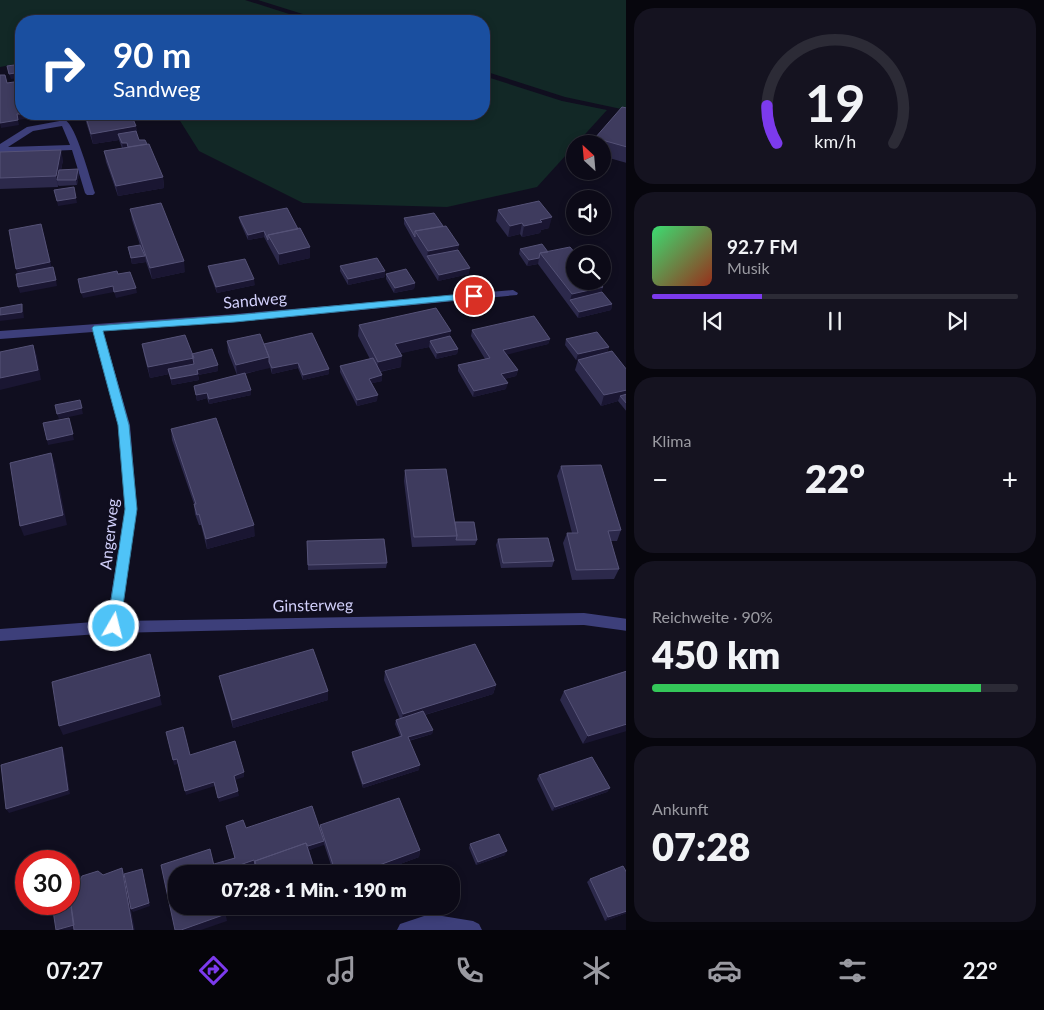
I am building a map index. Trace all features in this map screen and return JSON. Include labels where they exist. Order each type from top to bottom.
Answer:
[{"type":"street","points":[[0,149],[30,130],[65,123],[76,147],[90,193]]},
{"type":"street","points":[[0,149],[76,147]]},
{"type":"street","name":"Sandweg","points":[[0,335],[235,318],[512,293]]},
{"type":"street","name":"Angerweg","points":[[97,328],[124,425],[131,509],[114,626]]},
{"type":"street","name":"Ginsterweg","points":[[0,635],[114,626],[584,619],[626,625]]},
{"type":"street","points":[[406,930],[430,923],[473,930]]},
{"type":"green space","points":[[0,0],[245,0],[292,15],[15,15],[15,64],[0,67]]},
{"type":"green space","points":[[258,0],[626,0],[626,110],[565,97],[490,73],[490,15],[306,15]]},
{"type":"green space","points":[[490,78],[562,101],[607,110],[584,135],[566,135],[566,155],[537,187],[447,207],[303,203],[199,151],[180,120],[490,120]]},
{"type":"building","points":[[15,65],[15,73],[9,74],[7,66]]},
{"type":"building","points":[[0,75],[5,75],[7,83],[15,82],[15,120],[18,120],[0,123]]},
{"type":"building","points":[[622,107],[626,108],[626,147],[611,142],[611,135],[598,135]]},
{"type":"building","points":[[87,120],[134,120],[136,126],[91,134]]},
{"type":"building","points":[[136,131],[139,140],[145,140],[147,144],[128,147],[127,143],[122,143],[118,134]]},
{"type":"building","points":[[149,144],[163,177],[116,186],[104,151]]},
{"type":"building","points":[[61,150],[56,176],[0,178],[0,152]]},
{"type":"building","points":[[78,169],[76,180],[57,180],[59,170]]},
{"type":"building","points":[[74,187],[76,198],[57,201],[54,190]]},
{"type":"building","points":[[539,201],[552,217],[540,220],[542,222],[524,226],[522,223],[510,226],[498,210]]},
{"type":"building","points":[[161,203],[184,261],[150,268],[130,209]]},
{"type":"building","points":[[287,208],[298,229],[268,235],[268,240],[264,231],[248,235],[239,217]]},
{"type":"building","points":[[434,213],[443,226],[415,231],[415,237],[404,218]]},
{"type":"building","points":[[41,224],[50,262],[16,269],[9,230]]},
{"type":"building","points":[[446,226],[459,245],[428,251],[415,231]]},
{"type":"building","points":[[300,228],[310,247],[279,254],[268,235]]},
{"type":"building","points":[[542,244],[548,252],[540,253],[539,258],[529,260],[520,249]]},
{"type":"building","points":[[140,245],[145,256],[131,258],[128,247]]},
{"type":"building","points":[[566,248],[566,286],[540,253]]},
{"type":"building","points":[[458,250],[470,268],[439,275],[427,256]]},
{"type":"building","points":[[377,258],[385,271],[348,279],[340,266]]},
{"type":"building","points":[[245,259],[254,279],[216,287],[208,266]]},
{"type":"building","points":[[53,267],[56,280],[18,287],[16,274]]},
{"type":"building","points":[[406,269],[415,283],[395,288],[386,274]]},
{"type":"building","points":[[117,271],[118,274],[130,272],[136,288],[114,292],[113,286],[81,293],[78,279]]},
{"type":"building","points":[[569,290],[590,290],[572,294]]},
{"type":"building","points":[[602,292],[612,304],[579,312],[570,300]]},
{"type":"building","points":[[22,304],[22,312],[0,315],[0,308]]},
{"type":"building","points":[[436,308],[451,331],[395,344],[402,356],[378,362],[359,325]]},
{"type":"building","points":[[534,316],[550,339],[503,350],[518,370],[501,374],[508,383],[474,391],[458,365],[490,358],[472,330]]},
{"type":"building","points":[[597,332],[609,347],[578,354],[566,339]]},
{"type":"building","points":[[312,333],[329,369],[303,375],[298,363],[272,368],[264,344]]},
{"type":"building","points":[[260,334],[269,357],[236,365],[227,341]]},
{"type":"building","points":[[185,335],[194,358],[148,367],[142,344]]},
{"type":"building","points":[[450,336],[458,349],[437,353],[430,341]]},
{"type":"building","points":[[33,345],[38,370],[0,378],[0,352]]},
{"type":"building","points":[[212,349],[218,365],[197,370],[198,374],[171,379],[168,369],[194,364],[192,354]]},
{"type":"building","points":[[612,351],[626,369],[626,390],[604,395],[578,360]]},
{"type":"building","points":[[373,358],[382,375],[369,379],[378,395],[357,400],[340,366]]},
{"type":"building","points":[[245,373],[251,390],[209,399],[207,393],[196,395],[194,386]]},
{"type":"building","points":[[626,394],[626,403],[620,396]]},
{"type":"building","points":[[80,400],[82,408],[57,414],[55,405]]},
{"type":"building","points":[[69,418],[73,434],[47,440],[43,423]]},
{"type":"building","points":[[216,418],[254,525],[206,539],[171,429]]},
{"type":"building","points":[[51,453],[63,515],[20,526],[10,463]]},
{"type":"building","points":[[601,465],[621,530],[608,531],[619,569],[576,570],[567,533],[578,533],[561,466]]},
{"type":"building","points":[[446,469],[457,536],[414,537],[405,470]]},
{"type":"building","points":[[455,522],[474,522],[477,540],[456,540]]},
{"type":"building","points":[[548,538],[554,561],[503,563],[498,539]]},
{"type":"building","points":[[384,539],[387,563],[308,565],[307,541]]},
{"type":"building","points":[[475,644],[496,685],[403,714],[385,671]]},
{"type":"building","points":[[313,649],[328,691],[232,720],[219,676]]},
{"type":"building","points":[[150,654],[160,696],[59,726],[52,682]]},
{"type":"building","points":[[626,671],[626,724],[588,736],[564,691]]},
{"type":"building","points":[[423,711],[433,730],[408,737],[420,765],[363,784],[352,752],[402,736],[396,720]]},
{"type":"building","points":[[183,727],[190,755],[235,741],[244,772],[234,776],[238,791],[218,798],[214,782],[185,791],[177,759],[173,760],[166,732]]},
{"type":"building","points":[[62,747],[68,790],[6,809],[1,765]]},
{"type":"building","points":[[592,757],[610,788],[555,807],[539,775]]},
{"type":"building","points":[[399,798],[420,850],[379,865],[333,865],[320,825]]},
{"type":"building","points":[[312,806],[324,841],[308,846],[306,843],[255,861],[255,864],[254,860],[240,865],[214,865],[235,858],[226,826],[243,820],[246,828]]},
{"type":"building","points":[[499,834],[507,851],[478,862],[470,844]]},
{"type":"building","points":[[306,843],[313,865],[256,865],[255,861]]},
{"type":"building","points":[[210,849],[214,865],[168,865],[168,898],[161,865]]},
{"type":"building","points":[[623,866],[626,871],[626,911],[608,917],[590,879]]},
{"type":"building","points":[[122,868],[133,930],[74,930],[72,915],[80,915],[80,880],[82,876],[98,871],[103,875]]},
{"type":"building","points":[[142,869],[149,903],[131,909],[124,874]]},
{"type":"building","points":[[54,915],[73,915],[74,925],[56,930]]},
{"type":"building","points":[[172,915],[223,915],[181,930],[175,930]]},
{"type":"route","points":[[114,626],[131,509],[124,425],[97,328],[235,318],[474,296]]}]
